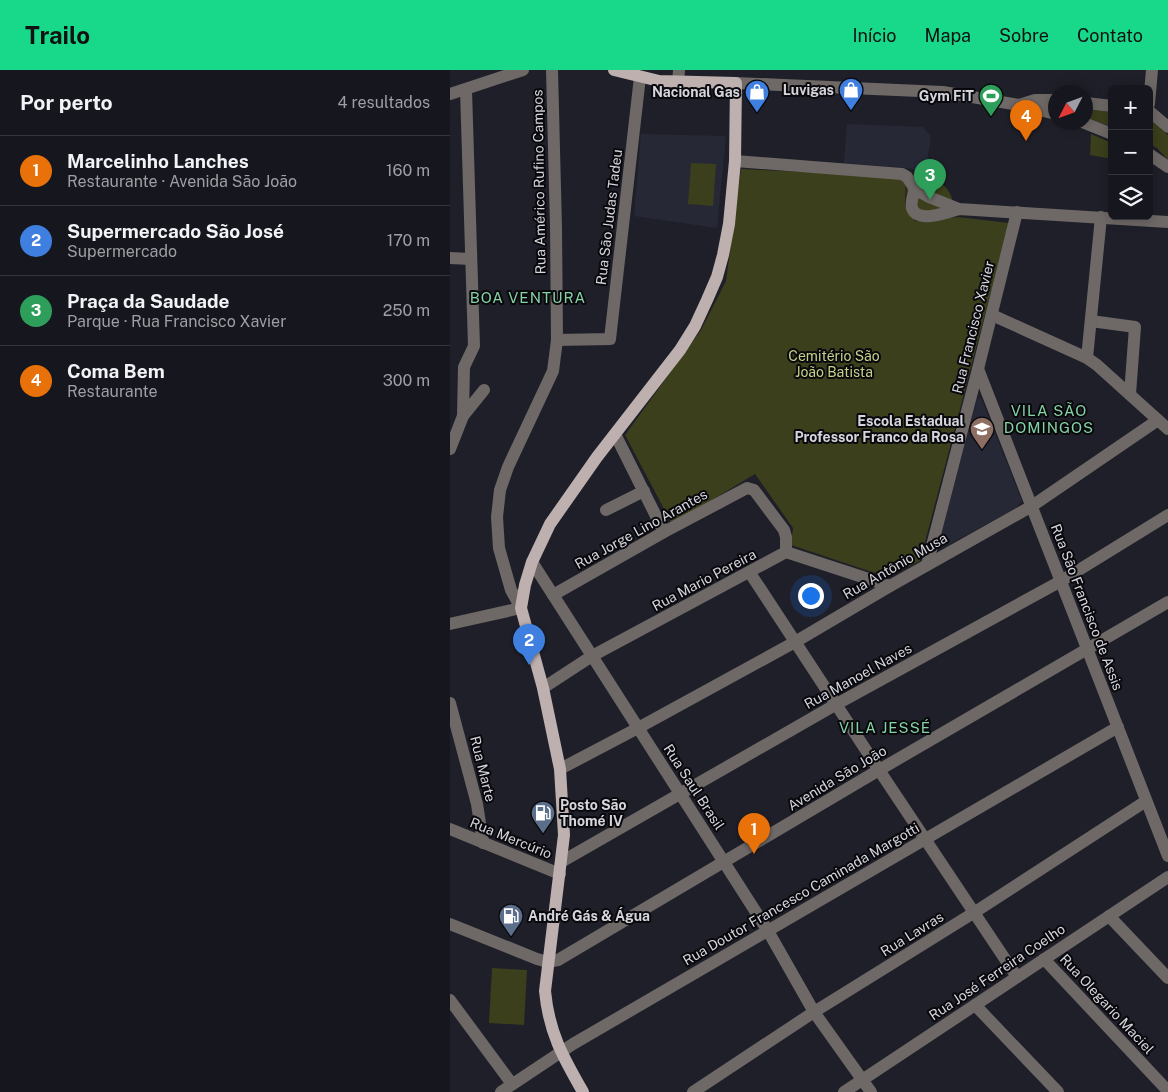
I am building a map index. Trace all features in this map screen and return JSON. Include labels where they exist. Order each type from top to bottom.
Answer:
[{"type":"main road","points":[[583,1092],[560,1053],[547,1008],[545,992],[564,835],[560,769],[543,688],[521,608],[532,562],[550,524],[614,434],[680,350],[695,326],[717,277],[724,255],[736,161],[736,83],[679,76],[640,77],[614,70]]},
{"type":"street","points":[[450,94],[523,70]]},
{"type":"street","name":"Rua Américo Rufino Campos","points":[[521,608],[511,590],[499,548],[497,517],[500,490],[508,467],[553,371],[557,340],[552,70]]},
{"type":"street","points":[[1151,85],[1152,70]]},
{"type":"street","name":"Rua São Judas Tadeu","points":[[557,340],[610,338],[640,77]]},
{"type":"street","points":[[736,83],[943,92],[1048,112]]},
{"type":"street","points":[[463,416],[464,367],[474,346],[466,90]]},
{"type":"street","points":[[1018,105],[1036,100],[1048,100]]},
{"type":"street","points":[[1093,104],[1108,106]]},
{"type":"street","points":[[1153,114],[1168,127]]},
{"type":"street","points":[[1093,126],[1108,132]]},
{"type":"street","points":[[1153,157],[1168,167]]},
{"type":"street","points":[[736,161],[902,174],[907,176],[915,189],[959,210]]},
{"type":"street","points":[[915,189],[912,205],[915,214],[921,216],[932,217],[959,210],[1168,222]]},
{"type":"street","name":"Rua Francisco Xavier","points":[[928,565],[1017,212]]},
{"type":"street","points":[[1088,358],[1101,217]]},
{"type":"street","points":[[450,258],[471,259]]},
{"type":"street","points":[[992,315],[1088,358],[1168,429]]},
{"type":"street","points":[[1091,321],[1135,327],[1130,394]]},
{"type":"street","name":"Rua São Francisco de Assis","points":[[978,369],[1168,856]]},
{"type":"street","points":[[450,450],[463,416],[484,390]]},
{"type":"street","name":"Rua Antônio Musa","points":[[560,769],[795,642],[1032,506],[1158,420]]},
{"type":"street","points":[[614,434],[664,532]]},
{"type":"street","name":"Rua Jorge Lino Arantes","points":[[553,595],[744,489],[751,488],[754,490],[784,530],[786,552]]},
{"type":"street","points":[[606,510],[644,491]]},
{"type":"street","name":"Rua Manoel Naves","points":[[560,868],[681,795],[836,706],[1061,581],[1168,515]]},
{"type":"street","points":[[786,552],[890,586]]},
{"type":"street","name":"Rua Mario Pereira","points":[[543,688],[592,656],[786,552]]},
{"type":"street","name":"Rua Saul Brasil","points":[[532,562],[768,931],[814,1012],[871,1092]]},
{"type":"street","points":[[750,573],[878,770],[1017,977]]},
{"type":"street","name":"Avenida São João","points":[[548,962],[558,960],[878,770],[1168,602]]},
{"type":"street","points":[[450,624],[521,608]]},
{"type":"street","name":"Rua Marte","points":[[450,703],[477,804],[483,843]]},
{"type":"street","name":"Rua Doutor Francesco Caminada Margotti","points":[[501,1092],[560,1053],[1118,727]]},
{"type":"street","name":"Rua Lavras","points":[[694,1092],[814,1012],[975,912],[1146,801]]},
{"type":"street","name":"Rua Mercúrio","points":[[450,829],[483,843],[560,868]]},
{"type":"street","name":"Rua José Ferreira Coelho","points":[[844,1092],[1168,877]]},
{"type":"street","points":[[1109,916],[1168,978]]},
{"type":"street","points":[[450,924],[548,962]]},
{"type":"street","name":"Rua Olegario Maciel","points":[[1044,959],[1168,1091]]},
{"type":"street","points":[[450,1000],[512,1084]]},
{"type":"street","points":[[975,1005],[1058,1092]]},
{"type":"shaded area","points":[[847,124],[923,127],[931,137],[925,172],[908,168],[844,163]]},
{"type":"shaded area","points":[[641,134],[726,136],[717,228],[634,216]]},
{"type":"shaded area","name":"Escola Estadual Professor Franco da Rosa","points":[[981,398],[1022,501],[1016,508],[946,546],[940,543],[940,538],[977,399]]},
{"type":"green space","points":[[1093,110],[1108,112],[1108,125],[1093,120]]},
{"type":"green space","points":[[1153,122],[1168,135],[1168,160],[1153,146]]},
{"type":"green space","points":[[1091,134],[1108,141],[1108,158],[1090,155]]},
{"type":"green space","points":[[691,163],[716,164],[713,206],[688,204]]},
{"type":"green space","name":"Cemitério São João Batista","points":[[741,169],[906,177],[905,206],[915,221],[958,217],[1009,223],[920,561],[887,577],[791,545],[793,528],[755,474],[672,524],[625,435],[701,330],[726,281]]},
{"type":"green space","points":[[913,174],[939,182],[944,186],[951,196],[957,216],[916,220],[906,206],[907,178]]},
{"type":"green space","points":[[492,968],[527,970],[524,1025],[489,1023]]},
{"type":"place","name":"Luvigas","points":[[851,111]]},
{"type":"place","name":"Nacional Gas","points":[[757,113]]},
{"type":"place","name":"Gym FiT","points":[[991,117]]},
{"type":"place","name":"Coma Bem","points":[[1026,141]]},
{"type":"place","name":"Praça da Saudade","points":[[930,200]]},
{"type":"place","name":"Escola Estadual Professor Franco da Rosa","points":[[982,450]]},
{"type":"place","name":"Supermercado São José","points":[[529,665]]},
{"type":"place","name":"Posto São Thomé IV","points":[[543,834]]},
{"type":"place","name":"Marcelinho Lanches","points":[[754,854]]},
{"type":"place","name":"André Gás & Água","points":[[511,937]]},
{"type":"district","name":"BOA VENTURA","points":[[528,297]]},
{"type":"district","name":"VILA SÃO DOMINGOS","points":[[1049,418]]},
{"type":"district","name":"VILA JESSÉ","points":[[885,727]]}]
